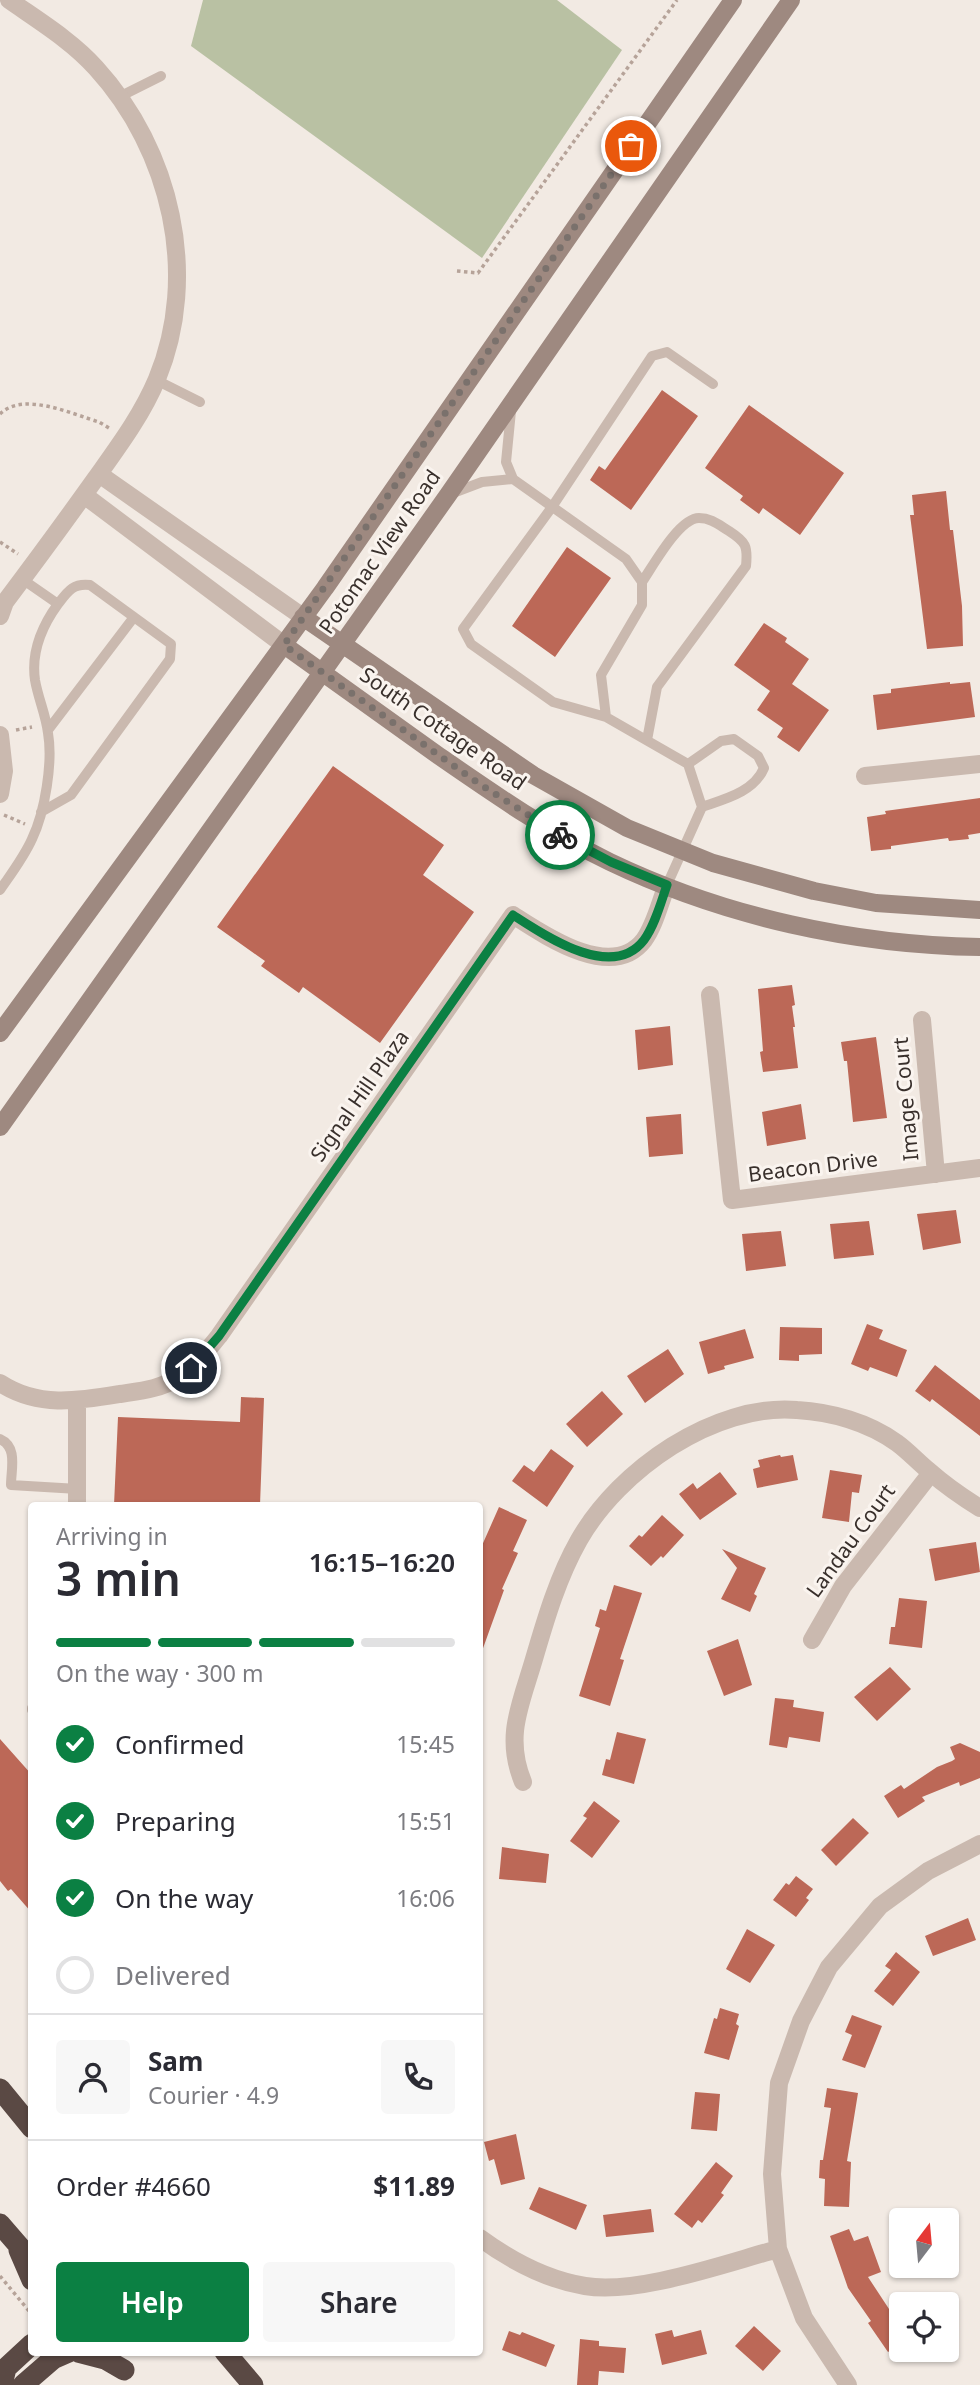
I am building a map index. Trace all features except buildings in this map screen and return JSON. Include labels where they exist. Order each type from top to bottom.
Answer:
[{"type":"highway","points":[[0,2089],[28,2123]]},
{"type":"highway","points":[[0,2224],[28,2256]]},
{"type":"highway","points":[[17,2244],[28,2270]]},
{"type":"highway","points":[[2,2385],[6,2368],[28,2348]]},
{"type":"highway","points":[[23,2385],[60,2356]]},
{"type":"highway","points":[[93,2356],[105,2359],[130,2378]]},
{"type":"highway","points":[[111,2356],[130,2378]]},
{"type":"highway","points":[[228,2356],[253,2385]]},
{"type":"main road","name":"Potomac View Road","points":[[0,1033],[284,645],[733,0]]},
{"type":"main road","name":"Potomac View Road","points":[[0,1127],[448,495],[791,0]]},
{"type":"main road","name":"South Cottage Road","points":[[303,617],[544,782],[609,819],[682,851],[756,876],[814,891],[876,902],[980,910]]},
{"type":"main road","name":"South Cottage Road","points":[[284,645],[488,790],[557,834],[611,862],[720,904],[819,930],[907,943],[980,947]]},
{"type":"street","points":[[0,616],[5,602],[125,438],[156,380],[173,316],[176,280],[175,234],[164,185],[147,141],[119,97],[95,67],[66,40],[9,0]]},
{"type":"street","name":"South Cottage Road","points":[[99,474],[303,617]]},
{"type":"street","name":"South Cottage Road","points":[[84,495],[284,645]]},
{"type":"street","points":[[0,794],[6,733]]},
{"type":"street","points":[[864,776],[980,764]]},
{"type":"street","name":"Signal Hill Plaza","points":[[0,1383],[41,1399],[77,1401],[159,1386],[176,1379],[205,1354],[219,1336],[513,915],[556,943],[572,950],[606,956],[628,953],[645,939],[667,885]]},
{"type":"street","name":"Beacon Drive","points":[[710,995],[732,1200],[980,1168]]},
{"type":"street","name":"Image Court","points":[[922,1020],[936,1174]]},
{"type":"street","points":[[77,1401],[78,1497]]},
{"type":"street","points":[[523,1782],[516,1765],[512,1743],[516,1722],[550,1606],[564,1569],[597,1512],[620,1487],[662,1452],[694,1433],[738,1415],[793,1409],[823,1413],[870,1427],[897,1443],[954,1493],[980,1508]]},
{"type":"street","name":"Landau Court","points":[[813,1640],[843,1586],[930,1473]]},
{"type":"street","points":[[848,2385],[804,2318],[778,2249],[772,2174],[779,2083],[801,2021],[829,1967],[880,1906],[928,1871],[978,1851]]},
{"type":"street","points":[[483,2240],[541,2273],[586,2287],[635,2286],[778,2249]]},
{"type":"lane","points":[[119,97],[161,76]]},
{"type":"lane","points":[[667,885],[702,807],[688,764],[606,717],[552,702],[471,645],[463,629],[552,507],[652,356],[667,352],[713,384]]},
{"type":"lane","points":[[156,380],[200,402]]},
{"type":"lane","points":[[513,402],[506,462],[513,479],[626,559],[642,582],[642,605],[601,675],[606,717]]},
{"type":"lane","points":[[448,495],[482,482],[513,479]]},
{"type":"lane","points":[[642,582],[682,525],[696,518],[712,520],[743,540],[747,553],[746,566],[657,687],[647,740]]},
{"type":"lane","points":[[22,579],[58,604]]},
{"type":"lane","points":[[0,890],[32,839],[41,812],[50,751],[48,730],[35,680],[34,662],[46,621],[71,587],[90,585],[171,644],[170,659],[71,795],[41,812]]},
{"type":"lane","points":[[48,730],[134,617]]},
{"type":"lane","points":[[688,764],[721,741],[734,739],[758,757],[764,768],[759,779],[737,795],[702,807]]},
{"type":"lane","points":[[0,1439],[5,1441],[12,1452],[11,1485],[78,1497]]},
{"type":"path","points":[[457,271],[478,273],[677,0]]},
{"type":"path","points":[[0,414],[11,406],[30,403],[99,422],[114,430]]},
{"type":"path","points":[[0,542],[20,556]]},
{"type":"path","points":[[6,733],[34,727]]},
{"type":"path","points":[[4,815],[26,824]]},
{"type":"path","points":[[0,2276],[28,2310]]},
{"type":"green space","points":[[203,0],[557,0],[622,50],[482,258],[191,46]]},
{"type":"way so far","points":[[560,835],[478,783],[284,645],[631,146]]},
{"type":"route","points":[[191,1368],[219,1336],[513,915],[556,943],[588,953],[606,956],[628,953],[645,939],[667,885],[611,862],[560,835]]}]
